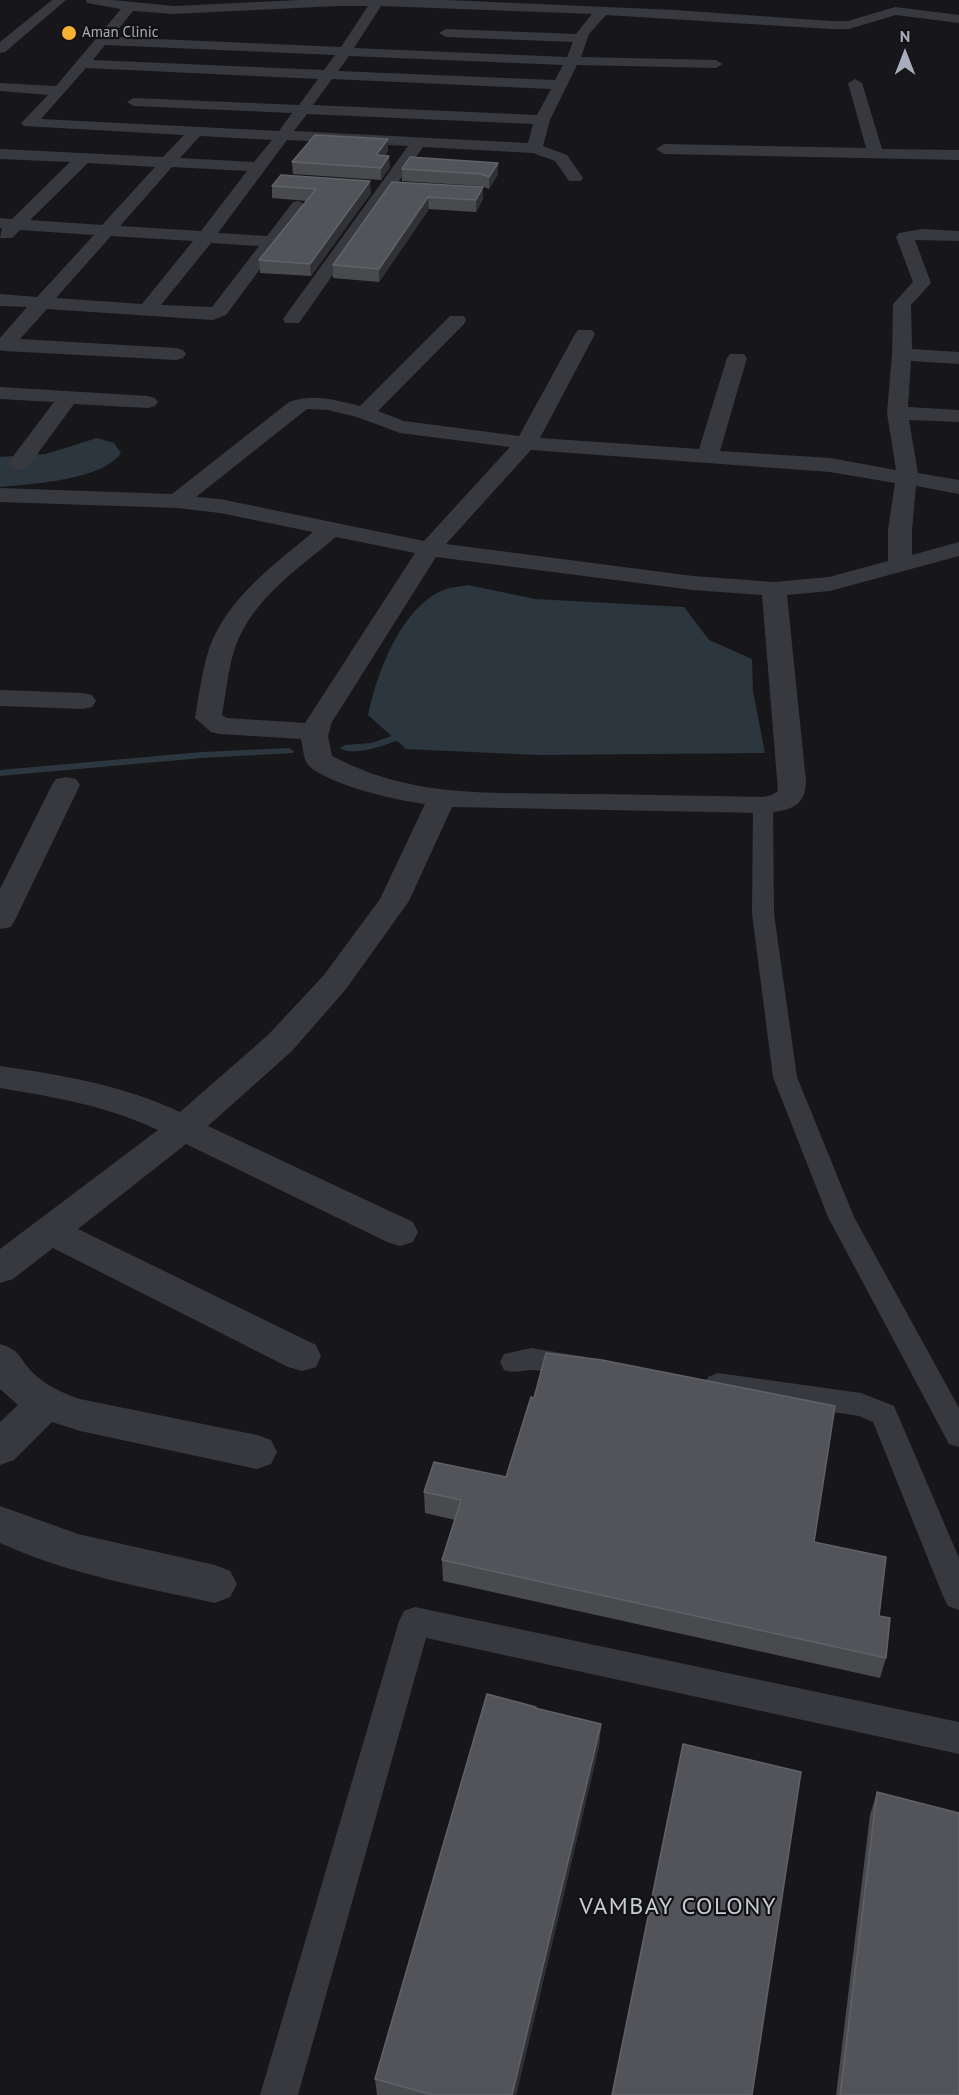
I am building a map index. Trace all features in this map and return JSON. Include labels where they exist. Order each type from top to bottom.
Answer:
[{"type":"street","points":[[0,49],[6,39],[36,20],[60,0]]},
{"type":"street","points":[[92,0],[130,7],[200,5],[285,10],[378,1],[444,2],[849,25],[883,30]]},
{"type":"street","points":[[146,311],[206,237],[346,51],[366,30],[378,1]]},
{"type":"street","points":[[0,152],[60,91],[130,7]]},
{"type":"street","points":[[535,148],[542,120],[572,62],[581,38],[602,11]]},
{"type":"street","points":[[849,25],[895,11],[954,15]]},
{"type":"street","points":[[830,25],[842,12]]},
{"type":"street","points":[[12,18],[36,20]]},
{"type":"street","points":[[120,20],[184,23]]},
{"type":"street","points":[[427,32],[581,38]]},
{"type":"street","points":[[267,48],[279,34]]},
{"type":"street","points":[[483,57],[494,34]]},
{"type":"street","points":[[104,41],[572,62],[716,64]]},
{"type":"street","points":[[82,64],[559,84]]},
{"type":"street","points":[[108,127],[170,68]]},
{"type":"street","points":[[218,106],[249,71]]},
{"type":"street","points":[[458,116],[472,81]]},
{"type":"street","points":[[855,83],[876,154]]},
{"type":"street","points":[[0,87],[60,91]]},
{"type":"street","points":[[135,102],[542,120]]},
{"type":"street","points":[[29,123],[535,148],[561,158],[575,178]]},
{"type":"street","points":[[2,344],[195,132]]},
{"type":"street","points":[[292,319],[418,143]]},
{"type":"street","points":[[664,149],[959,155]]},
{"type":"street","points":[[0,152],[257,167]]},
{"type":"street","points":[[0,240],[8,224],[84,158]]},
{"type":"street","points":[[363,185],[410,188]]},
{"type":"street","points":[[0,300],[205,315],[219,312],[299,207]]},
{"type":"street","points":[[8,224],[272,242]]},
{"type":"street","points":[[900,566],[900,530],[906,478],[897,413],[903,304],[922,283],[905,237],[922,234],[959,236]]},
{"type":"street","points":[[364,413],[457,320]]},
{"type":"street","points":[[585,334],[526,443],[429,549],[319,722],[314,736],[319,760],[343,775],[387,790],[441,800],[763,805],[780,803],[792,794],[774,589]]},
{"type":"street","points":[[2,344],[176,354]]},
{"type":"street","points":[[902,354],[959,358]]},
{"type":"street","points":[[708,455],[737,358]]},
{"type":"street","points":[[0,393],[148,402]]},
{"type":"street","points":[[19,463],[69,397]]},
{"type":"street","points":[[177,501],[296,406],[316,403],[364,413],[400,427],[526,443],[830,465],[959,487]]},
{"type":"street","points":[[897,413],[959,416]]},
{"type":"street","points":[[0,495],[177,501],[220,506],[429,549],[693,583],[774,589],[830,584],[959,549]]},
{"type":"street","points":[[0,504],[43,495]]},
{"type":"street","points":[[316,732],[220,726],[208,718],[224,641],[241,612],[262,588],[330,530]]},
{"type":"street","points":[[0,698],[83,701]]},
{"type":"street","points":[[0,920],[66,785]]},
{"type":"street","points":[[0,1269],[184,1128],[280,1043],[335,981],[394,901],[441,800]]},
{"type":"street","points":[[0,1077],[68,1087],[139,1107],[400,1232]]},
{"type":"street","points":[[50,1231],[302,1356]]},
{"type":"street","points":[[0,1359],[18,1383],[45,1404],[80,1415],[257,1452]]},
{"type":"street","points":[[0,1448],[45,1404]]},
{"type":"street","points":[[0,1524],[44,1543],[83,1555],[215,1584]]},
{"type":"lane","points":[[763,805],[763,914],[785,1077],[840,1217],[959,1435]]},
{"type":"lane","points":[[514,1362],[531,1359],[602,1369]]},
{"type":"lane","points":[[696,1382],[861,1405],[884,1414],[959,1596]]},
{"type":"lane","points":[[279,2095],[415,1621],[959,1738]]},
{"type":"shaded area","points":[[468,585],[535,599],[684,607],[709,640],[752,659],[753,691],[765,753],[538,755],[406,749],[368,715],[384,662],[402,628],[426,600],[444,590]]},
{"type":"building","points":[[315,135],[388,139],[376,155],[389,156],[381,168],[292,162]]},
{"type":"building","points":[[410,157],[498,163],[489,177],[481,174],[402,169]]},
{"type":"building","points":[[281,175],[370,181],[310,264],[259,260],[316,189],[272,186]]},
{"type":"building","points":[[392,182],[483,187],[476,200],[428,197],[379,269],[333,265]]},
{"type":"building","points":[[546,1353],[602,1360],[835,1406],[814,1542],[886,1557],[879,1616],[890,1618],[886,1658],[442,1560],[461,1500],[424,1492],[434,1462],[506,1477],[531,1397],[534,1398]]},
{"type":"building","points":[[487,1694],[601,1724],[512,2095],[433,2095],[375,2079]]},
{"type":"building","points":[[683,1744],[801,1772],[752,2095],[612,2095]]},
{"type":"building","points":[[877,1792],[959,1813],[959,2095],[840,2095]]},
{"type":"waterway","points":[[0,472],[51,468],[97,453]]},
{"type":"waterway","points":[[345,748],[372,746],[403,735]]},
{"type":"waterway","points":[[0,773],[202,755],[289,751]]},
{"type":"place","name":"Aman Clinic","points":[[69,33]]},
{"type":"district","name":"VAMBAY COLONY","points":[[678,1907]]}]
